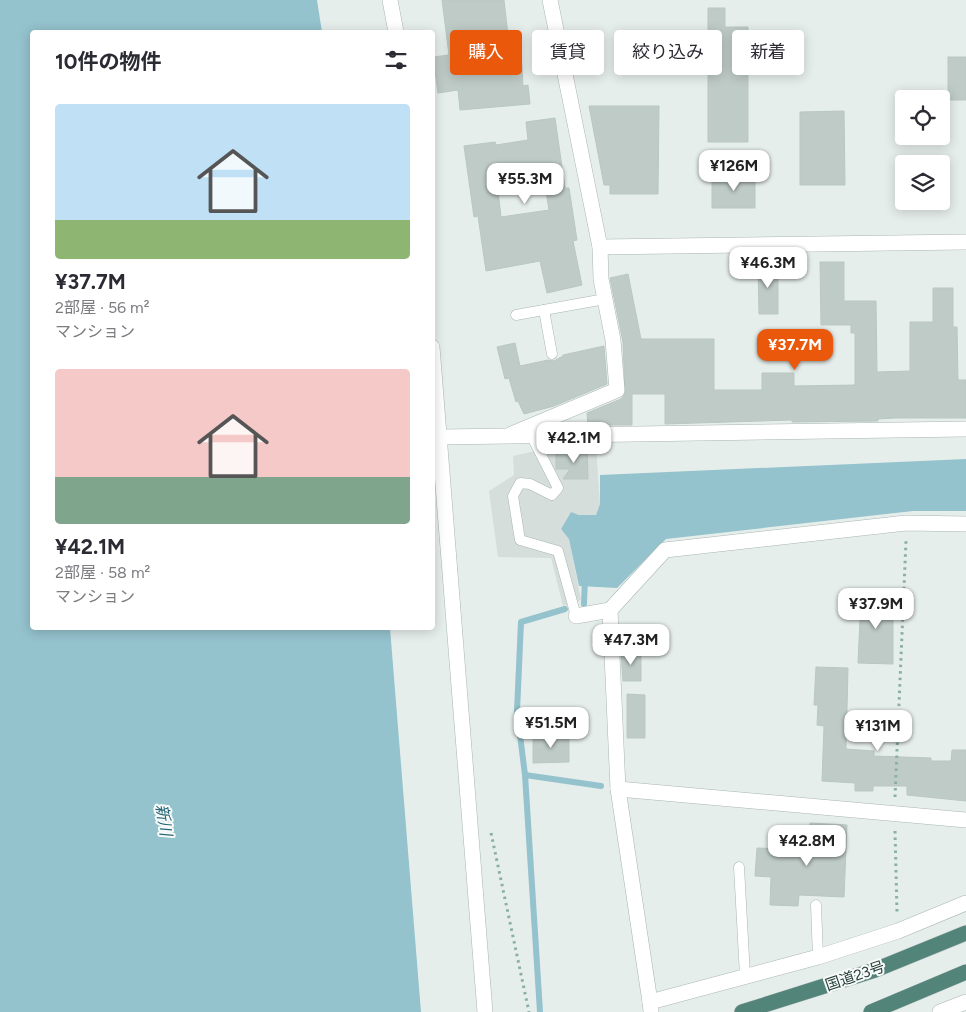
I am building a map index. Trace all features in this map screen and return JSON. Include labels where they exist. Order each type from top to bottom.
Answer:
[{"type":"highway","name":"国道23号","points":[[742,1012],[875,970],[966,933]]},
{"type":"highway","points":[[871,1012],[966,972]]},
{"type":"street","points":[[390,0],[396,30]]},
{"type":"street","points":[[501,438],[617,390],[613,340],[601,279],[600,247],[550,0]]},
{"type":"street","points":[[600,247],[966,242]]},
{"type":"street","points":[[435,377],[485,1012]]},
{"type":"street","points":[[441,437],[501,438],[966,429]]},
{"type":"street","points":[[576,616],[610,610],[665,550],[906,523],[966,524]]},
{"type":"street","points":[[610,610],[618,789],[651,1007],[745,976],[818,957],[898,931],[966,903]]},
{"type":"street","points":[[618,789],[966,820]]},
{"type":"street","points":[[940,1012],[961,1007]]},
{"type":"lane","points":[[516,315],[605,300]]},
{"type":"lane","points":[[544,310],[552,354]]},
{"type":"lane","points":[[532,437],[558,488],[556,494],[552,495],[530,484],[520,483],[513,496],[520,540],[558,551],[576,616]]},
{"type":"lane","points":[[739,867],[745,976]]},
{"type":"lane","points":[[816,905],[818,957]]},
{"type":"path","points":[[898,931],[894,813],[906,523]]},
{"type":"path","points":[[469,816],[489,824],[529,1012]]},
{"type":"shaded area","points":[[596,446],[600,504],[596,515],[579,515],[571,512],[561,529],[569,538],[581,600],[563,606],[551,558],[498,557],[489,491],[514,475],[513,456],[549,448]]},
{"type":"water","name":"新川","points":[[0,0],[317,0],[322,30],[30,30],[30,630],[390,630],[421,1012],[0,1012]]},
{"type":"water","points":[[966,459],[966,511],[913,511],[666,539],[617,588],[579,586],[569,539],[561,529],[571,512],[579,515],[596,515],[600,504],[600,475]]},
{"type":"building","points":[[442,0],[504,0],[507,30],[450,30],[450,75],[522,75],[522,69],[523,86],[528,85],[530,104],[460,110],[458,90],[438,93],[435,57],[449,55]]},
{"type":"building","points":[[708,8],[725,8],[725,27],[748,27],[748,30],[732,30],[732,75],[748,75],[748,142],[708,142],[708,75],[722,75],[722,30],[708,30]]},
{"type":"building","points":[[948,57],[966,57],[966,100],[950,100],[950,90],[948,90]]},
{"type":"building","points":[[589,106],[659,106],[658,194],[610,194],[610,185],[604,185]]},
{"type":"building","points":[[844,111],[845,185],[800,185],[800,112]]},
{"type":"building","points":[[555,118],[565,188],[569,188],[577,240],[573,241],[582,285],[547,293],[540,261],[486,271],[478,216],[474,217],[464,146],[495,142],[496,145],[528,140],[526,122]],"holes":[[[543,173],[549,210],[501,217],[497,182]]]},
{"type":"building","points":[[712,176],[755,176],[755,208],[712,208]]},
{"type":"building","points":[[820,262],[844,262],[844,301],[876,301],[877,372],[910,371],[910,322],[933,322],[933,288],[953,288],[953,327],[957,327],[958,380],[966,380],[966,418],[665,424],[665,394],[632,394],[632,425],[588,425],[587,413],[621,399],[625,394],[623,342],[610,278],[628,274],[641,339],[714,339],[714,390],[762,390],[762,373],[794,373],[794,386],[855,385],[855,333],[851,333],[851,325],[821,325]]},
{"type":"building","points":[[758,265],[778,265],[778,314],[759,314]]},
{"type":"building","points":[[515,343],[520,366],[548,360],[554,361],[563,355],[604,346],[607,384],[554,406],[524,414],[518,401],[516,402],[509,378],[505,379],[497,347]]},
{"type":"building","points":[[584,444],[587,444],[588,479],[563,479],[570,469],[556,469],[556,452],[579,452]]},
{"type":"building","points":[[861,596],[893,597],[893,664],[858,663]]},
{"type":"building","points":[[621,652],[641,652],[641,681],[623,681]]},
{"type":"building","points":[[816,667],[848,668],[846,749],[874,751],[874,756],[931,758],[931,761],[951,761],[952,750],[966,750],[966,801],[907,795],[907,786],[873,786],[873,791],[855,791],[855,783],[822,781],[824,726],[817,725],[818,705],[814,705]]},
{"type":"building","points":[[627,694],[645,695],[645,738],[627,738]]},
{"type":"building","points":[[533,735],[569,735],[569,762],[533,763]]},
{"type":"building","points":[[810,823],[847,825],[844,897],[799,895],[798,906],[770,905],[771,877],[755,876],[757,848],[809,850]]},
{"type":"waterway","points":[[584,604],[585,578]]},
{"type":"waterway","points":[[540,1012],[525,775],[517,711],[521,622],[565,609]]},
{"type":"waterway","points":[[525,775],[601,786]]}]
